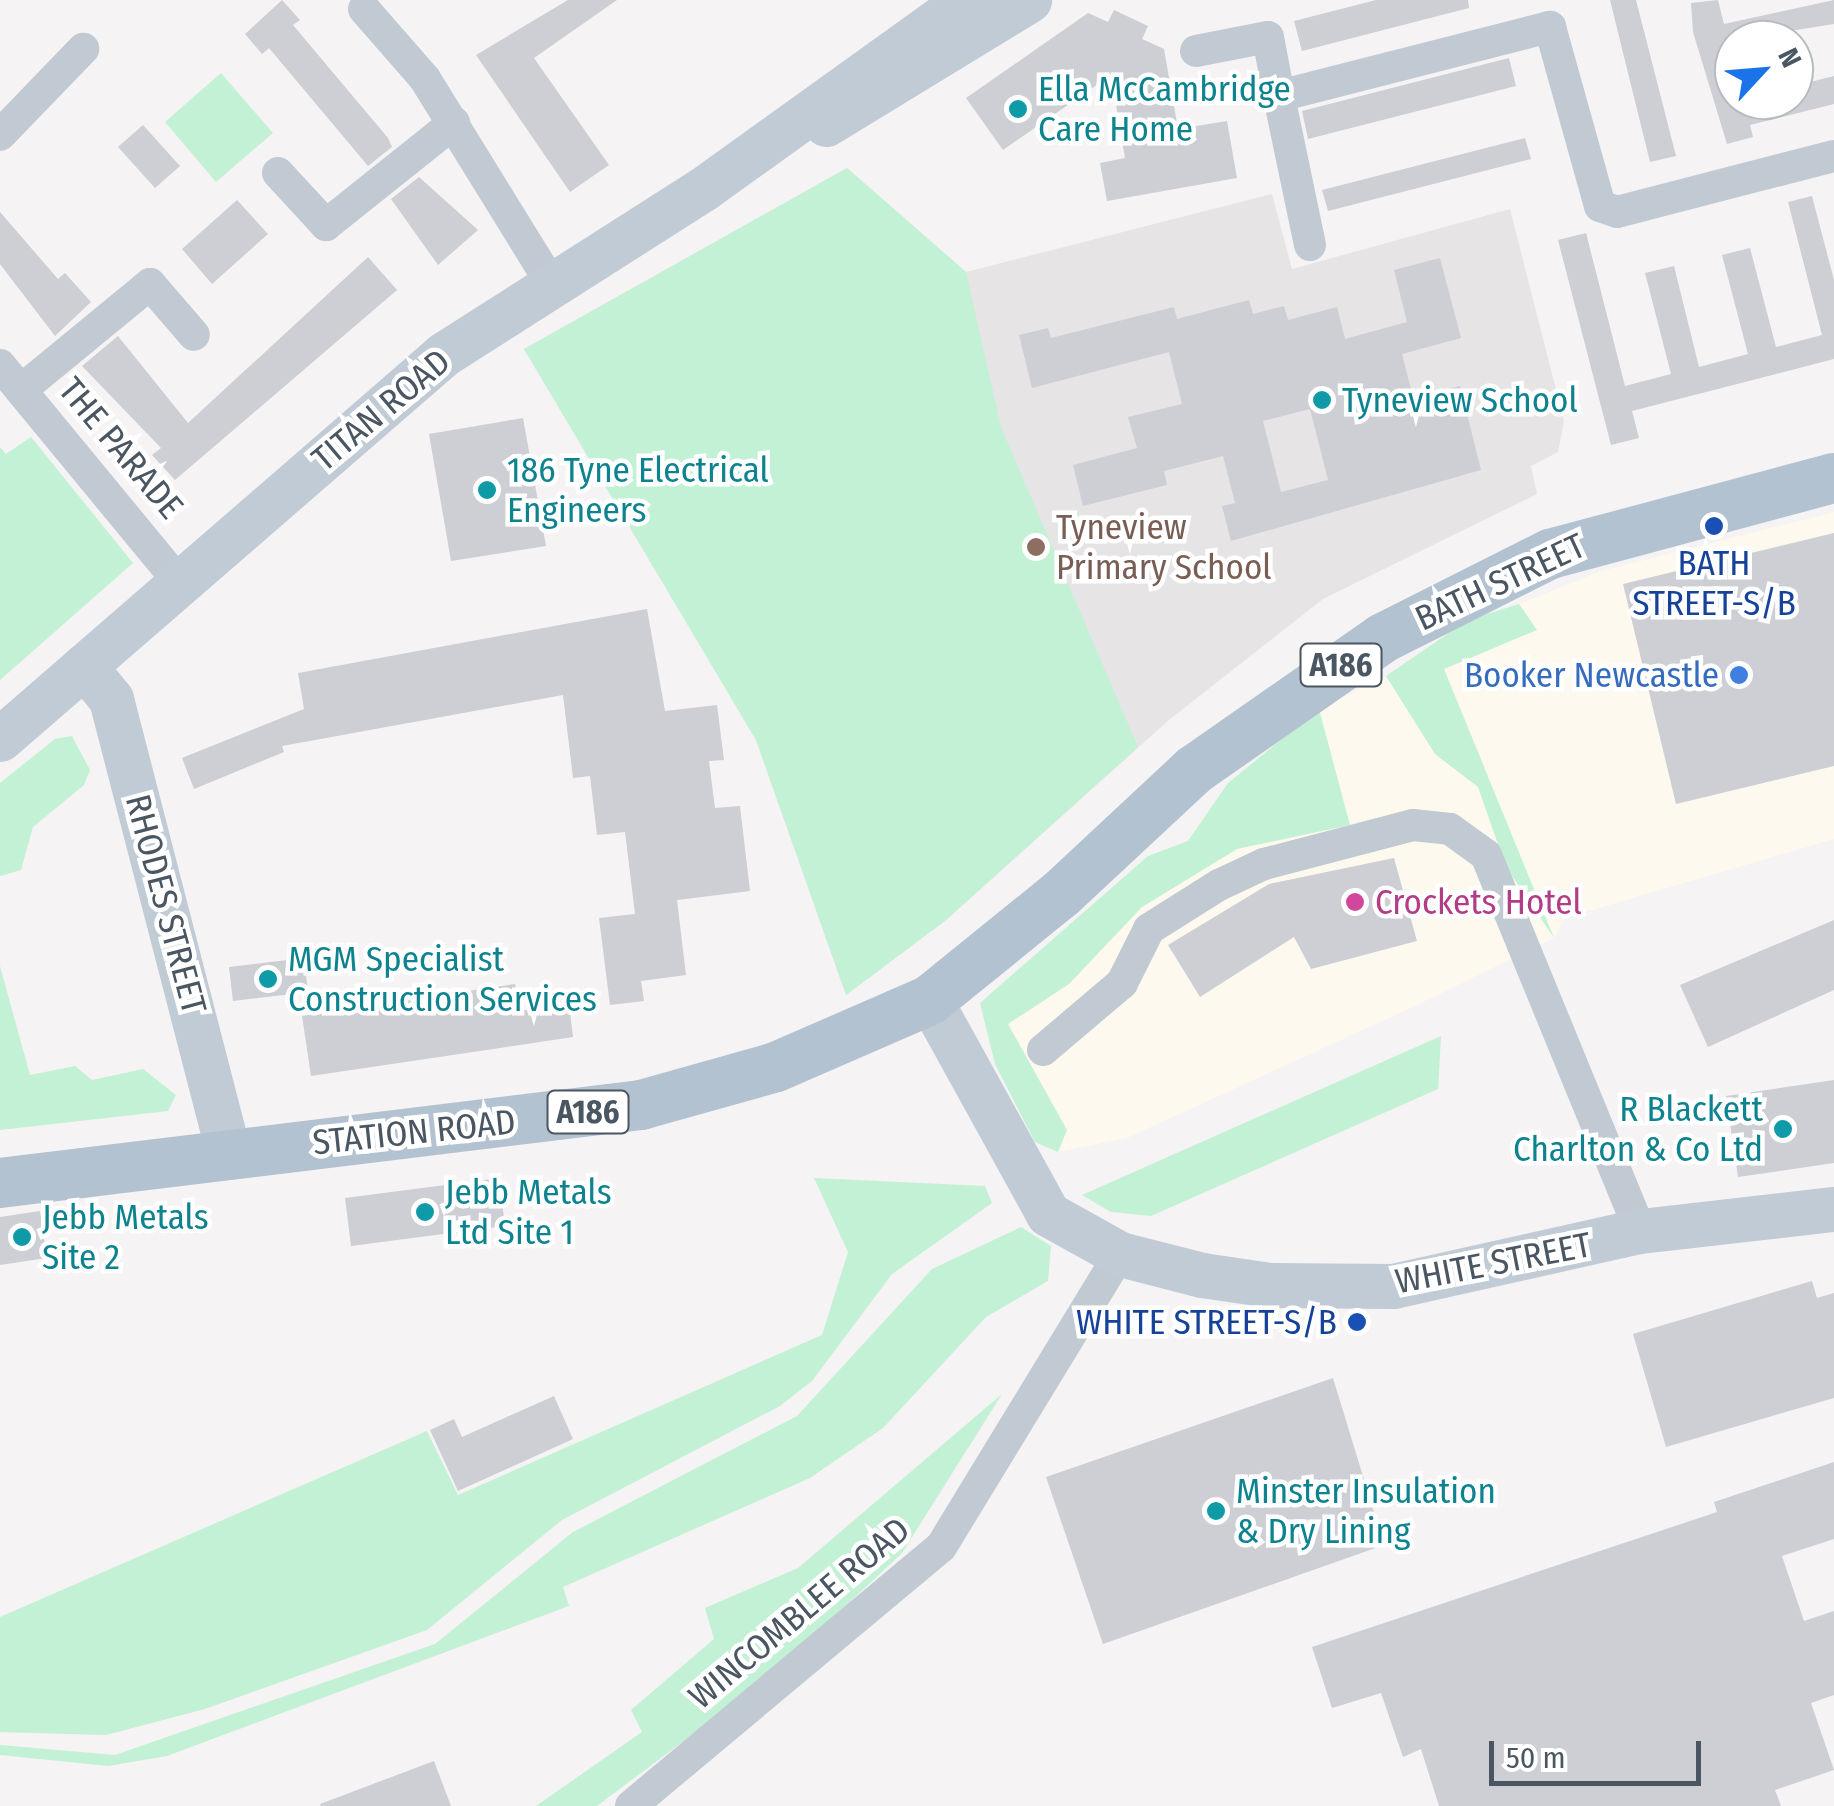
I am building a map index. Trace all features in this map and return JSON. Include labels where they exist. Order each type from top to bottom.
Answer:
[{"type":"main road","name":"BATH STREET","points":[[930,1000],[1060,894],[1194,770],[1383,638],[1550,554],[1834,478]]},
{"type":"main road","name":"STATION ROAD","points":[[0,1182],[228,1151],[641,1105],[776,1067],[930,1000]]},
{"type":"street","name":"TITAN ROAD","points":[[0,739],[444,354],[703,188],[966,0]]},
{"type":"street","name":"TITAN ROAD","points":[[703,188],[911,78],[1030,0]]},
{"type":"street","points":[[364,9],[454,123],[553,286]]},
{"type":"street","points":[[1280,96],[1550,26],[1600,206],[1617,212],[1834,156]]},
{"type":"street","points":[[1196,50],[1268,36],[1310,245]]},
{"type":"street","points":[[0,135],[83,49]]},
{"type":"street","points":[[278,173],[326,225],[454,123]]},
{"type":"street","points":[[21,390],[150,284],[194,335]]},
{"type":"street","name":"THE PARADE","points":[[0,364],[180,582]]},
{"type":"street","name":"RHODES STREET","points":[[84,666],[111,699],[228,1151]]},
{"type":"street","points":[[1043,1050],[1122,983],[1149,928],[1219,885],[1264,864],[1413,825],[1450,829],[1486,855],[1640,1232]]},
{"type":"street","name":"WHITE STREET","points":[[930,1000],[1048,1214],[1120,1254],[1270,1285],[1394,1286],[1640,1232],[1834,1210]]},
{"type":"street","name":"WINCOMBLEE ROAD","points":[[631,1806],[941,1547],[1120,1254]]},
{"type":"shaded area","name":"Tyneview Primary School","points":[[847,168],[966,272],[1272,194],[1292,269],[1510,209],[1564,421],[1558,452],[1531,466],[1537,494],[1323,599],[1169,720],[946,920],[846,995],[756,740],[524,349]]},
{"type":"shaded area","points":[[1834,512],[1834,839],[1565,918],[1554,938],[1415,1006],[1127,1138],[1058,1152],[1067,1130],[1008,1024],[1069,984],[1142,907],[1237,849],[1349,825],[1319,709],[1386,676],[1435,754],[1478,787],[1506,867],[1551,932],[1444,669],[1536,630],[1519,604],[1601,571]]},
{"type":"green space","points":[[221,73],[273,133],[216,182],[165,122]]},
{"type":"green space","points":[[847,168],[966,272],[1001,427],[1138,747],[946,920],[846,995],[756,740],[524,349]]},
{"type":"green space","points":[[31,437],[133,563],[0,680],[0,447],[6,454]]},
{"type":"green space","points":[[1519,604],[1537,630],[1444,669],[1554,938],[1506,867],[1478,787],[1435,754],[1386,676],[1468,620]]},
{"type":"green space","points":[[1319,709],[1350,825],[1237,849],[1142,907],[1069,984],[1008,1024],[1067,1130],[1058,1152],[1035,1142],[995,1064],[980,1003],[1148,856],[1188,841],[1228,783]]},
{"type":"green space","points":[[72,736],[90,770],[84,785],[33,827],[21,870],[0,876],[0,783],[55,739]]},
{"type":"green space","points":[[0,966],[30,1075],[75,1066],[92,1080],[143,1069],[176,1095],[168,1111],[0,1130]]},
{"type":"green space","points":[[1441,1036],[1438,1089],[1151,1216],[1111,1212],[1082,1195]]},
{"type":"green space","points":[[814,1178],[985,1186],[992,1203],[892,1274],[812,1381],[780,1406],[562,1520],[427,1630],[205,1709],[106,1735],[0,1732],[0,1617],[427,1431],[458,1495],[822,1335],[848,1252]]},
{"type":"green space","points":[[1021,1227],[1051,1246],[1048,1281],[986,1317],[883,1428],[810,1478],[563,1587],[569,1606],[167,1756],[108,1766],[0,1755],[0,1745],[115,1755],[435,1644],[573,1532],[797,1416],[932,1269]]},
{"type":"green space","points":[[1002,1394],[902,1553],[773,1674],[597,1806],[536,1806],[642,1732],[631,1710],[714,1639],[705,1608],[798,1568]]},
{"type":"building","points":[[282,0],[300,20],[293,25],[388,138],[392,147],[368,166],[269,48],[262,54],[245,34]]},
{"type":"building","points":[[568,0],[617,0],[534,58],[609,165],[570,192],[476,55]]},
{"type":"building","points":[[1376,0],[1468,0],[1469,8],[1302,51],[1294,21]]},
{"type":"building","points":[[1610,0],[1636,0],[1676,156],[1650,162]]},
{"type":"building","points":[[1718,0],[1723,20],[1714,20],[1714,101],[1693,32],[1691,3]]},
{"type":"building","points":[[1834,0],[1834,24],[1814,27],[1814,20],[1742,20]]},
{"type":"building","name":"Ella McCambridge Care Home","points":[[1114,10],[1148,26],[1142,39],[1164,49],[1178,129],[1227,121],[1237,178],[1107,201],[1100,163],[1125,158],[1111,75],[1003,150],[966,98],[1088,13],[1108,22]]},
{"type":"building","points":[[1509,58],[1516,86],[1308,139],[1302,111]]},
{"type":"building","points":[[1834,76],[1834,104],[1814,109],[1814,81]]},
{"type":"building","points":[[1720,120],[1770,120],[1750,125],[1753,137],[1727,144]]},
{"type":"building","points":[[143,125],[180,166],[155,188],[118,147]]},
{"type":"building","points":[[1525,138],[1531,159],[1328,211],[1322,190]]},
{"type":"building","points":[[419,177],[478,230],[438,265],[391,199]]},
{"type":"building","points":[[1812,196],[1834,280],[1834,359],[1632,411],[1639,438],[1611,445],[1558,240],[1586,233],[1625,386],[1671,374],[1645,273],[1674,266],[1699,367],[1748,354],[1722,255],[1750,248],[1776,347],[1822,335],[1788,202]]},
{"type":"building","points":[[237,200],[268,234],[212,284],[182,249]]},
{"type":"building","points":[[0,212],[58,279],[65,273],[91,302],[55,336],[0,264]]},
{"type":"building","points":[[368,257],[397,290],[175,480],[152,455],[161,448],[82,366],[118,336],[188,423]]},
{"type":"building","name":"Tyneview School","points":[[1440,258],[1461,338],[1402,354],[1413,397],[1460,386],[1481,470],[1231,541],[1222,506],[1235,503],[1223,456],[1164,471],[1167,485],[1083,506],[1073,465],[1137,448],[1128,417],[1182,404],[1169,352],[1032,388],[1019,335],[1048,328],[1051,338],[1174,307],[1177,319],[1249,300],[1253,314],[1284,306],[1288,320],[1337,307],[1345,339],[1407,322],[1394,270]],"holes":[[[1310,409],[1328,480],[1281,492],[1263,421]]]},
{"type":"building","name":"186 Tyne Electrical Engineers","points":[[523,418],[546,546],[451,561],[429,434]]},
{"type":"building","name":"Booker Newcastle","points":[[1834,533],[1834,766],[1676,804],[1623,584]]},
{"type":"building","points":[[647,609],[665,711],[717,705],[724,760],[709,761],[715,808],[740,806],[750,891],[677,900],[686,975],[641,981],[644,1001],[610,1005],[599,918],[635,914],[625,832],[597,835],[590,776],[573,778],[563,695],[282,746],[284,752],[194,789],[182,758],[304,709],[298,673]]},
{"type":"building","points":[[1394,858],[1417,941],[1311,969],[1294,937],[1200,997],[1168,945],[1269,884]]},
{"type":"building","points":[[1834,920],[1834,990],[1708,1047],[1680,985]]},
{"type":"building","name":"MGM Specialist Construction Services","points":[[304,958],[308,992],[233,1001],[229,967]]},
{"type":"building","points":[[515,984],[520,1011],[569,1004],[573,1037],[311,1076],[302,1016]]},
{"type":"building","name":"R Blackett Charlton & Co Ltd","points":[[1834,1080],[1834,1163],[1738,1177],[1726,1096]]},
{"type":"building","name":"Jebb Metals Ltd Site 1","points":[[499,1178],[505,1226],[351,1246],[345,1198]]},
{"type":"building","name":"Jebb Metals Site 2","points":[[40,1211],[47,1258],[0,1265],[0,1217]]},
{"type":"building","points":[[1812,1281],[1817,1298],[1834,1293],[1834,1398],[1666,1447],[1633,1334]]},
{"type":"building","name":"Minster Insulation & Dry Lining","points":[[1333,1378],[1384,1545],[1103,1644],[1046,1477]]},
{"type":"building","points":[[554,1396],[573,1439],[458,1491],[430,1430],[454,1419],[462,1437]]},
{"type":"building","points":[[1834,1462],[1834,1539],[1782,1556],[1804,1621],[1834,1611],[1834,1695],[1811,1703],[1834,1770],[1775,1790],[1781,1806],[1439,1806],[1421,1749],[1403,1757],[1381,1693],[1332,1708],[1312,1647],[1717,1512],[1714,1502]]},
{"type":"building","points":[[434,1761],[451,1806],[320,1804]]},
{"type":"place","name":"Ella McCambridge Care Home","points":[[1018,109]]},
{"type":"place","name":"Tyneview School","points":[[1322,400]]},
{"type":"place","name":"186 Tyne Electrical Engineers","points":[[487,490]]},
{"type":"place","name":"BATH STREET-S/B","points":[[1714,526]]},
{"type":"place","name":"Tyneview Primary School","points":[[1036,547]]},
{"type":"place","name":"Booker Newcastle","points":[[1739,675]]},
{"type":"place","name":"Crockets Hotel","points":[[1355,902]]},
{"type":"place","name":"MGM Specialist Construction Services","points":[[268,979]]},
{"type":"place","name":"R Blackett Charlton & Co Ltd","points":[[1783,1129]]},
{"type":"place","name":"Jebb Metals Ltd Site 1","points":[[425,1212]]},
{"type":"place","name":"Jebb Metals Site 2","points":[[22,1237]]},
{"type":"place","name":"WHITE STREET-S/B","points":[[1357,1322]]},
{"type":"place","name":"Minster Insulation & Dry Lining","points":[[1216,1511]]}]
